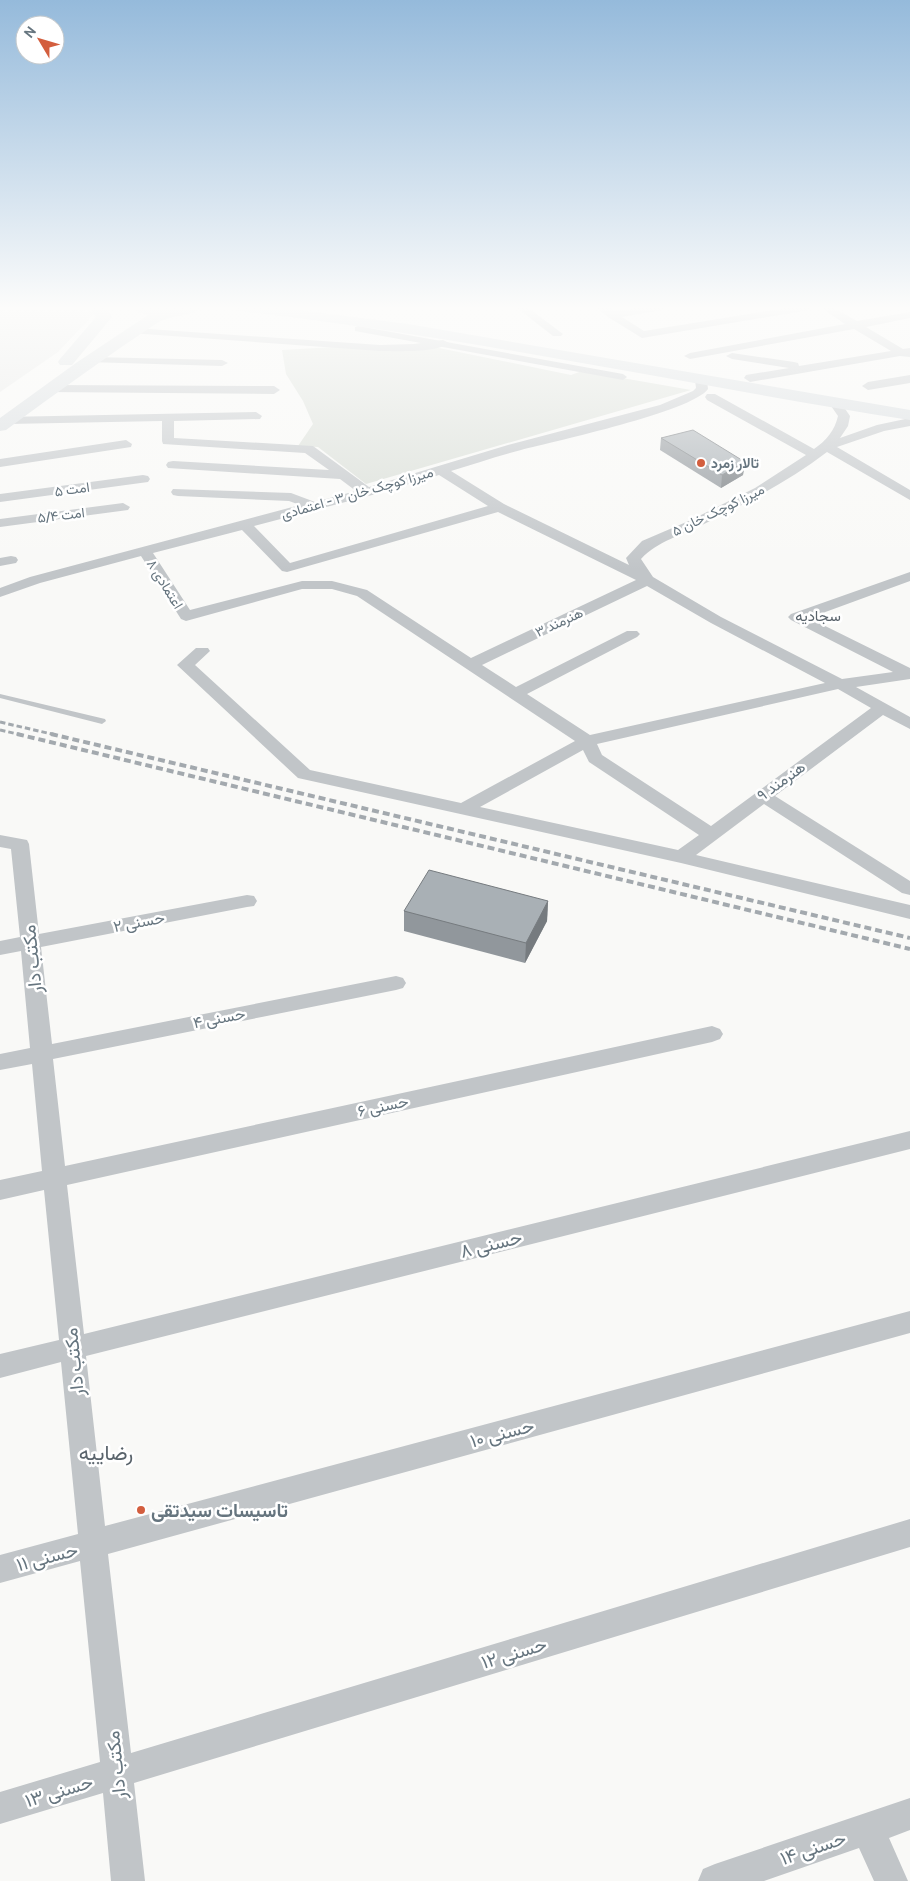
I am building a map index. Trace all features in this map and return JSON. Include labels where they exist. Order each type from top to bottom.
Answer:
[{"type":"main road","points":[[3,418],[29,395]]},
{"type":"main road","points":[[3,418],[41,395]]},
{"type":"main road","points":[[783,395],[910,415]]},
{"type":"main road","points":[[857,395],[910,403]]},
{"type":"street","name":"میرزا کوچک خان ۳ - اعتمادی","points":[[0,593],[35,580],[367,492],[664,408],[695,395]]},
{"type":"street","points":[[664,408],[714,395]]},
{"type":"street","points":[[711,397],[815,455]]},
{"type":"street","name":"میرزا کوچک خان ۵","points":[[648,580],[633,558],[639,550],[760,491],[815,455],[827,446],[842,426],[844,416],[835,404]]},
{"type":"street","points":[[3,418],[256,416]]},
{"type":"street","points":[[168,418],[168,441],[308,449],[367,492]]},
{"type":"street","name":"میرزا کوچک خان ۵","points":[[827,446],[881,428],[910,422]]},
{"type":"street","points":[[0,463],[126,444]]},
{"type":"street","points":[[198,467],[212,444]]},
{"type":"street","points":[[827,446],[910,496]]},
{"type":"street","points":[[279,471],[291,449]]},
{"type":"street","points":[[173,465],[343,475]]},
{"type":"street","points":[[441,470],[499,507],[648,580],[716,620],[840,684],[910,724]]},
{"type":"street","name":"امت ۵","points":[[0,498],[143,479]]},
{"type":"street","points":[[178,492],[291,497],[314,506]]},
{"type":"street","name":"امت ۵/۴","points":[[0,523],[123,507]]},
{"type":"street","points":[[244,525],[287,568],[499,507]]},
{"type":"street","name":"اعتمادی ۸","points":[[145,551],[186,616],[302,585],[332,585],[362,593],[470,664]]},
{"type":"street","points":[[909,577],[796,617],[910,674]]},
{"type":"street","name":"هنرمند ۳","points":[[470,664],[648,580]]},
{"type":"street","points":[[514,694],[632,634]]},
{"type":"street","points":[[202,651],[185,665],[304,774],[681,857],[910,912]]},
{"type":"street","points":[[470,664],[587,741],[594,758],[710,834]]},
{"type":"street","points":[[463,809],[587,741],[840,684],[910,674]]},
{"type":"street","name":"هنرمند ۹","points":[[681,857],[882,708]]},
{"type":"street","points":[[762,796],[910,889],[886,907]]},
{"type":"street","name":"مکتب دار","points":[[0,841],[20,844],[128,1881]]},
{"type":"street","name":"حسنی ۲","points":[[0,948],[247,901]]},
{"type":"street","name":"حسنی ۴","points":[[0,1062],[396,983]]},
{"type":"street","name":"حسنی ۶","points":[[0,1190],[712,1034]]},
{"type":"street","name":"حسنی ۸","points":[[0,1366],[910,1140]]},
{"type":"street","name":"حسنی ۱۰","points":[[93,1544],[910,1322]]},
{"type":"street","name":"حسنی ۱۲","points":[[117,1773],[910,1533]]},
{"type":"street","name":"حسنی ۱۱","points":[[0,1569],[93,1544]]},
{"type":"street","name":"حسنی ۱۳","points":[[0,1808],[117,1773]]},
{"type":"street","name":"حسنی ۱۴","points":[[715,1881],[910,1814]]},
{"type":"street","points":[[868,1829],[891,1881]]},
{"type":"lane","points":[[0,696],[102,721]]},
{"type":"shaded area","points":[[299,395],[674,395],[366,484],[318,447],[298,446],[313,424]]},
{"type":"building","points":[[693,430],[745,462],[722,475],[661,438]]},
{"type":"building","points":[[429,870],[548,901],[526,943],[404,911]]},
{"type":"railway","points":[[0,722],[56,735]]},
{"type":"railway","points":[[0,730],[22,735]]},
{"type":"railway","points":[[17,734],[910,949]]},
{"type":"railway","points":[[51,734],[910,938]]},
{"type":"place","name":"تالار زمرد","points":[[701,463]]},
{"type":"place","name":"تاسیسات سیدتقی","points":[[141,1510]]},
{"type":"district","name":"سجادیه","points":[[818,616]]},
{"type":"district","name":"رضاییه","points":[[106,1452]]}]
